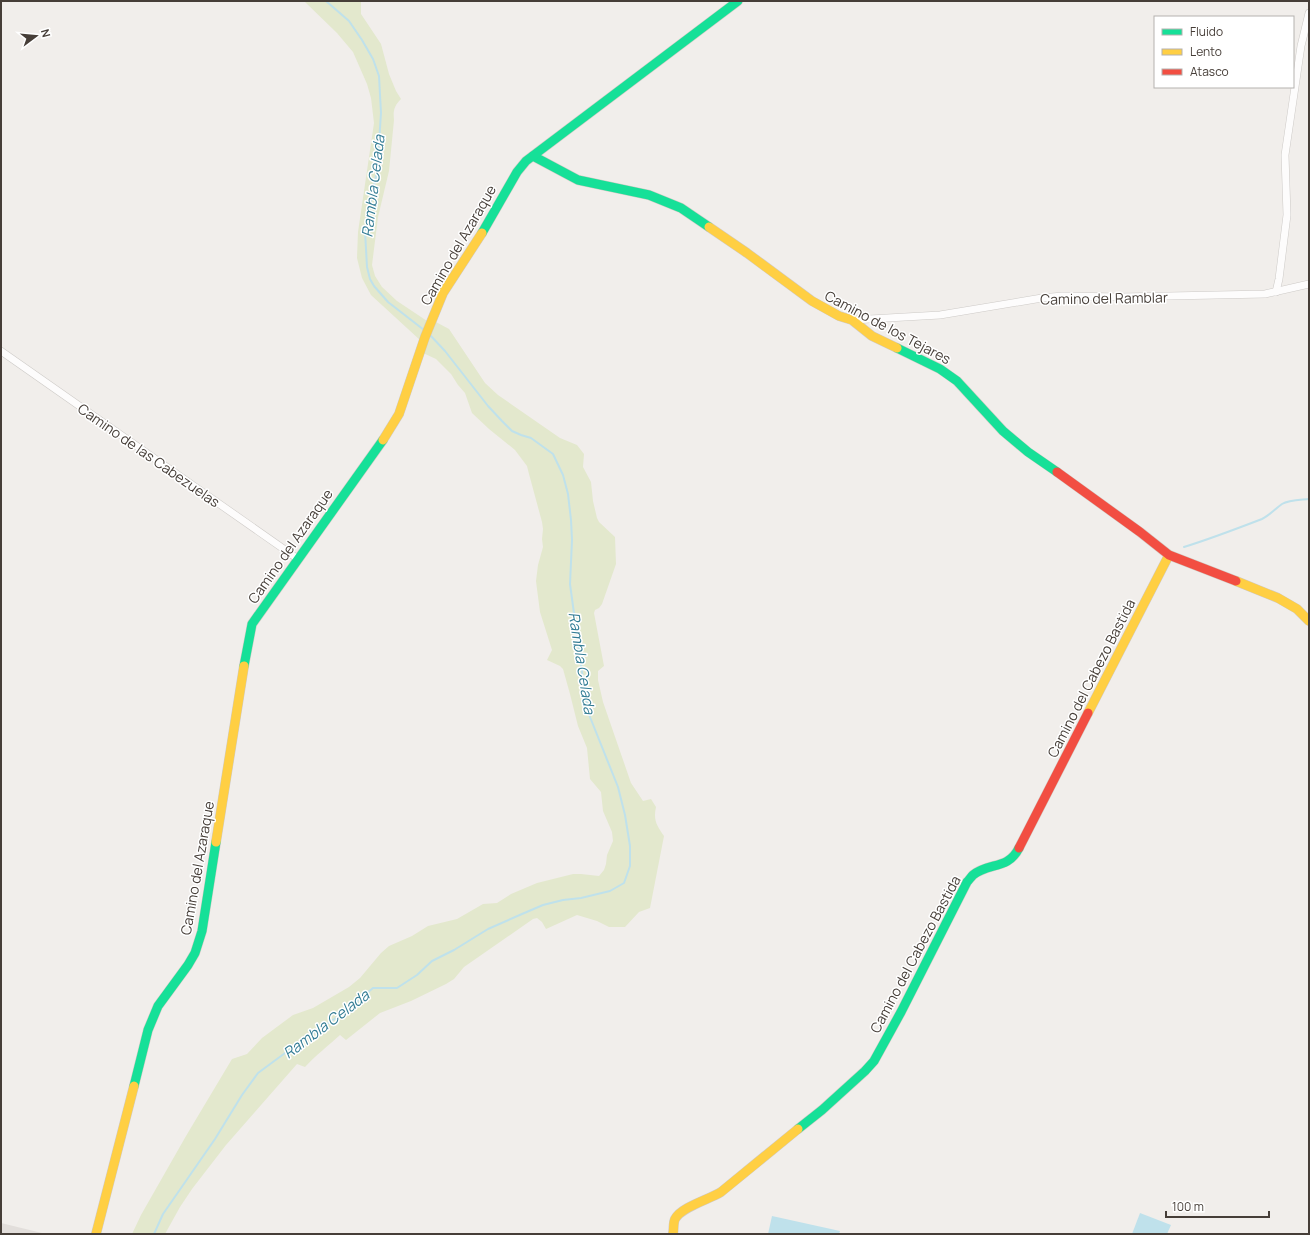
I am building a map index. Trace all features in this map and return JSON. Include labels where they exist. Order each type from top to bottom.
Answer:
[{"type":"street","name":"Camino del Azaraque","points":[[96,1234],[148,1030],[158,1006],[195,953],[202,931],[248,640],[252,624],[390,430],[399,414],[425,337],[443,293],[474,245],[517,172],[526,161],[738,1]]},
{"type":"street","points":[[1276,292],[1286,230],[1286,155],[1301,46],[1309,13]]},
{"type":"street","name":"Camino de los Tejares","points":[[533,156],[578,180],[649,195],[674,204],[747,253],[807,298],[839,316],[852,320],[872,336],[929,363],[957,381],[993,421],[1028,452],[1140,532],[1169,555],[1278,598],[1297,609],[1309,622]]},
{"type":"street","name":"Camino del Ramblar","points":[[852,320],[940,315],[1062,296],[1126,297],[1265,294],[1309,284]]},
{"type":"street","points":[[872,336],[870,328],[873,319]]},
{"type":"street","name":"Camino de las Cabezuelas","points":[[1,351],[298,559]]},
{"type":"street","name":"Camino del Cabezo Bastida","points":[[673,1234],[675,1219],[678,1215],[686,1209],[721,1192],[822,1110],[874,1061],[901,1012],[967,882],[973,875],[983,870],[1012,860],[1016,854],[1169,555]]},
{"type":"shaded area","points":[[1,1223],[42,1233],[42,1234],[1,1234]]},
{"type":"green space","points":[[304,1],[361,1],[361,14],[381,44],[389,74],[401,99],[395,106],[394,111],[389,171],[378,217],[372,265],[375,276],[382,287],[397,301],[427,321],[420,340],[371,295],[362,278],[357,258],[358,232],[374,123],[371,98],[367,84],[353,52],[337,33]]},
{"type":"green space","points":[[434,321],[449,329],[485,383],[498,395],[560,438],[577,445],[584,454],[583,467],[591,482],[597,518],[599,522],[615,537],[616,564],[602,604],[595,610],[594,613],[604,666],[598,671],[598,680],[603,702],[631,783],[643,801],[651,799],[656,807],[656,823],[664,836],[650,908],[639,912],[625,927],[609,927],[597,921],[577,915],[546,929],[542,922],[537,918],[533,919],[464,967],[454,979],[446,984],[411,1001],[380,1013],[346,1040],[340,1035],[305,1067],[297,1064],[226,1145],[192,1189],[165,1234],[132,1234],[141,1215],[186,1136],[232,1059],[247,1054],[262,1038],[293,1015],[313,1008],[349,987],[360,978],[381,953],[389,946],[412,936],[428,926],[457,919],[483,904],[497,903],[511,894],[537,883],[573,874],[599,876],[604,870],[606,864],[607,855],[613,841],[612,832],[603,811],[601,792],[590,779],[587,748],[578,726],[563,669],[547,660],[552,650],[540,612],[536,581],[538,565],[543,547],[543,529],[527,466],[515,450],[472,413],[465,393],[451,374],[436,359],[423,353]]},
{"type":"water","points":[[1140,1213],[1171,1225],[1167,1234],[1132,1234]]},
{"type":"water","points":[[772,1216],[840,1231],[839,1234],[768,1234]]},
{"type":"waterway","name":"Rambla Celada","points":[[326,1],[349,21],[373,59],[379,76],[381,113],[378,158],[365,231],[367,267],[370,279],[388,302],[424,330]]},
{"type":"waterway","name":"Rambla Celada","points":[[154,1234],[163,1214],[215,1139],[242,1095],[258,1073],[300,1042],[342,1014],[373,988],[397,988],[417,975],[432,961],[454,950],[488,929],[543,905],[610,891],[624,883],[630,866],[630,846],[625,815],[618,787],[590,717],[585,694],[570,584],[572,540],[571,520],[568,494],[563,475],[553,454],[531,438],[512,431],[488,406],[445,351],[430,335]]},
{"type":"waterway","points":[[1184,547],[1262,519],[1282,504],[1309,499]]},
{"type":"traffic: fast","points":[[482,233],[517,172],[526,161],[738,1]]},
{"type":"traffic: fast","points":[[533,156],[578,180],[649,195],[681,208],[709,227]]},
{"type":"traffic: fast","points":[[897,348],[940,369],[957,381],[1003,431],[1028,452],[1057,472]]},
{"type":"traffic: fast","points":[[244,666],[252,624],[383,440]]},
{"type":"traffic: fast","points":[[134,1086],[148,1030],[158,1006],[195,953],[202,931],[216,842]]},
{"type":"traffic: fast","points":[[798,1129],[822,1110],[874,1061],[901,1012],[967,882],[979,871],[1009,860],[1015,855],[1019,848]]},
{"type":"traffic: slow","points":[[709,227],[812,301],[839,316],[852,320],[872,336],[897,348]]},
{"type":"traffic: slow","points":[[383,440],[399,414],[425,337],[443,293],[482,233]]},
{"type":"traffic: slow","points":[[1088,713],[1169,555]]},
{"type":"traffic: slow","points":[[1236,581],[1278,598],[1297,609],[1309,621]]},
{"type":"traffic: slow","points":[[216,842],[244,666]]},
{"type":"traffic: slow","points":[[96,1234],[134,1086]]},
{"type":"traffic: slow","points":[[673,1234],[674,1221],[678,1215],[689,1207],[721,1192],[798,1129]]},
{"type":"traffic: jam","points":[[1057,472],[1140,532],[1169,555],[1236,581]]},
{"type":"traffic: jam","points":[[1019,848],[1088,713]]}]
